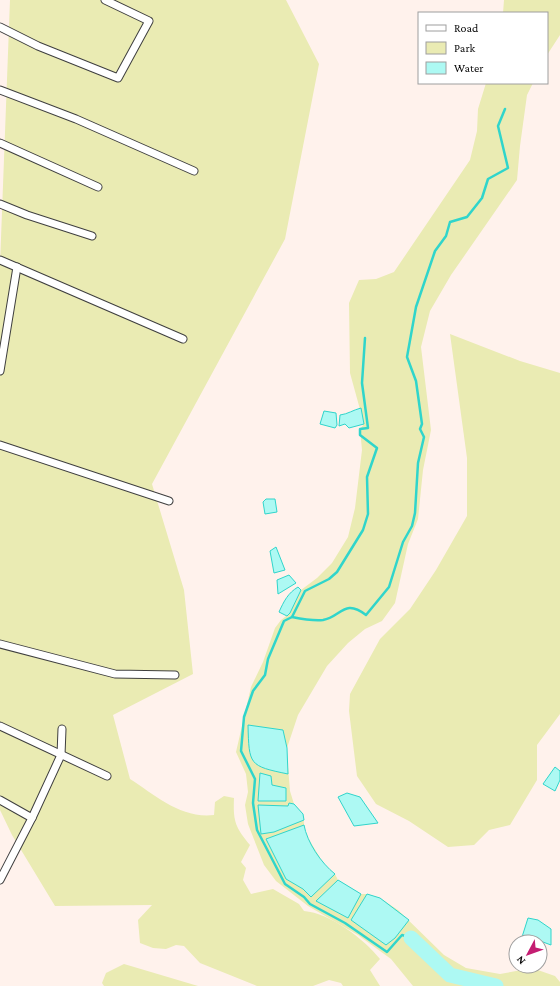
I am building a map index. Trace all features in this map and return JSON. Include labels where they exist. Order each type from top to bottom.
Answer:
[{"type":"street","points":[[0,27],[38,46],[118,78],[148,22],[105,0]]},
{"type":"street","points":[[0,90],[76,119],[194,171]]},
{"type":"street","points":[[0,144],[98,187]]},
{"type":"street","points":[[0,204],[92,236]]},
{"type":"street","points":[[0,260],[183,339]]},
{"type":"street","points":[[0,371],[17,267]]},
{"type":"street","points":[[0,445],[169,501]]},
{"type":"street","points":[[0,644],[114,674],[175,675]]},
{"type":"street","points":[[0,726],[108,776]]},
{"type":"street","points":[[0,880],[32,818],[61,755],[62,729]]},
{"type":"street","points":[[0,800],[32,818]]},
{"type":"green space","points":[[10,0],[286,0],[319,64],[285,239],[152,484],[184,590],[193,674],[113,715],[130,779],[169,804],[190,813],[214,815],[215,802],[224,796],[234,798],[236,823],[250,845],[241,862],[246,868],[243,880],[251,894],[273,889],[299,904],[304,911],[325,917],[346,928],[365,943],[380,959],[370,970],[380,986],[343,986],[341,983],[329,980],[313,986],[257,986],[200,963],[184,946],[176,945],[166,949],[153,948],[140,943],[138,920],[152,905],[55,906],[12,835],[0,810],[0,265]]},
{"type":"green space","points":[[504,0],[560,0],[560,35],[548,53],[548,12],[503,12]]},
{"type":"green space","points":[[486,84],[532,84],[527,95],[517,180],[451,275],[430,311],[421,347],[431,430],[423,470],[418,519],[408,544],[395,603],[382,621],[365,629],[348,643],[327,666],[298,715],[287,748],[290,791],[294,804],[303,814],[305,833],[325,866],[335,874],[338,880],[361,894],[367,894],[380,898],[398,910],[444,955],[466,968],[500,974],[508,972],[508,974],[548,974],[555,976],[560,982],[560,986],[413,986],[391,959],[358,935],[308,906],[276,881],[264,865],[248,824],[245,805],[248,792],[246,774],[236,752],[251,687],[263,662],[275,628],[281,620],[290,613],[301,590],[317,578],[332,563],[348,537],[355,508],[362,450],[360,429],[364,424],[350,373],[349,303],[359,280],[376,279],[394,272],[470,160],[477,131],[478,109]]},
{"type":"green space","points":[[450,334],[520,361],[560,373],[560,714],[537,745],[537,780],[510,825],[489,830],[474,845],[448,847],[409,821],[376,804],[357,776],[349,711],[350,694],[380,639],[410,609],[436,570],[467,516],[467,458]]},
{"type":"green space","points":[[124,964],[198,986],[104,986],[102,983],[106,973]]},
{"type":"water","points":[[361,408],[364,424],[349,428],[345,424],[339,426],[340,415]]},
{"type":"water","points":[[324,411],[336,413],[337,425],[335,428],[320,424]]},
{"type":"water","points":[[266,499],[275,499],[277,512],[265,514],[263,502]]},
{"type":"water","points":[[276,547],[285,570],[274,573],[270,551]]},
{"type":"water","points":[[289,575],[296,583],[278,594],[277,580]]},
{"type":"water","points":[[298,587],[301,590],[290,613],[287,616],[279,612],[287,598]]},
{"type":"water","points":[[248,725],[283,730],[287,748],[288,774],[265,769],[258,766],[254,762],[249,748]]},
{"type":"water","points":[[555,767],[560,771],[560,780],[555,791],[543,784]]},
{"type":"water","points":[[260,773],[271,776],[272,785],[286,788],[286,801],[258,801]]},
{"type":"water","points":[[347,793],[360,797],[378,823],[354,826],[338,797]]},
{"type":"water","points":[[289,803],[294,804],[303,814],[304,820],[274,832],[261,834],[258,805],[288,806]]},
{"type":"water","points":[[304,825],[308,838],[315,852],[335,874],[311,897],[303,889],[286,879],[266,839]]},
{"type":"water","points":[[338,880],[361,894],[348,918],[316,901]]},
{"type":"water","points":[[367,894],[380,898],[409,920],[395,938],[386,945],[351,920]]},
{"type":"water","points":[[528,918],[538,920],[551,929],[551,945],[548,944],[548,934],[523,934]]},
{"type":"waterway","points":[[292,617],[323,620],[334,616],[347,608],[359,610],[366,615],[389,587],[403,542],[412,526],[415,513],[418,463],[424,437],[420,429],[422,424],[416,381],[407,357],[416,307],[435,251],[446,236],[450,222],[467,217],[482,198],[488,179],[508,168],[498,126],[505,109]]},
{"type":"waterway","points":[[365,338],[362,383],[368,428],[360,429],[360,435],[377,448],[367,477],[368,514],[363,530],[337,572],[329,579],[305,591],[292,617],[284,621],[268,659],[265,675],[253,691],[244,717],[241,751],[255,779],[253,803],[257,830],[285,884],[304,897],[310,904],[345,923],[387,952],[402,935],[411,938]]},
{"type":"waterway","points":[[411,938],[450,975],[496,986]]}]
